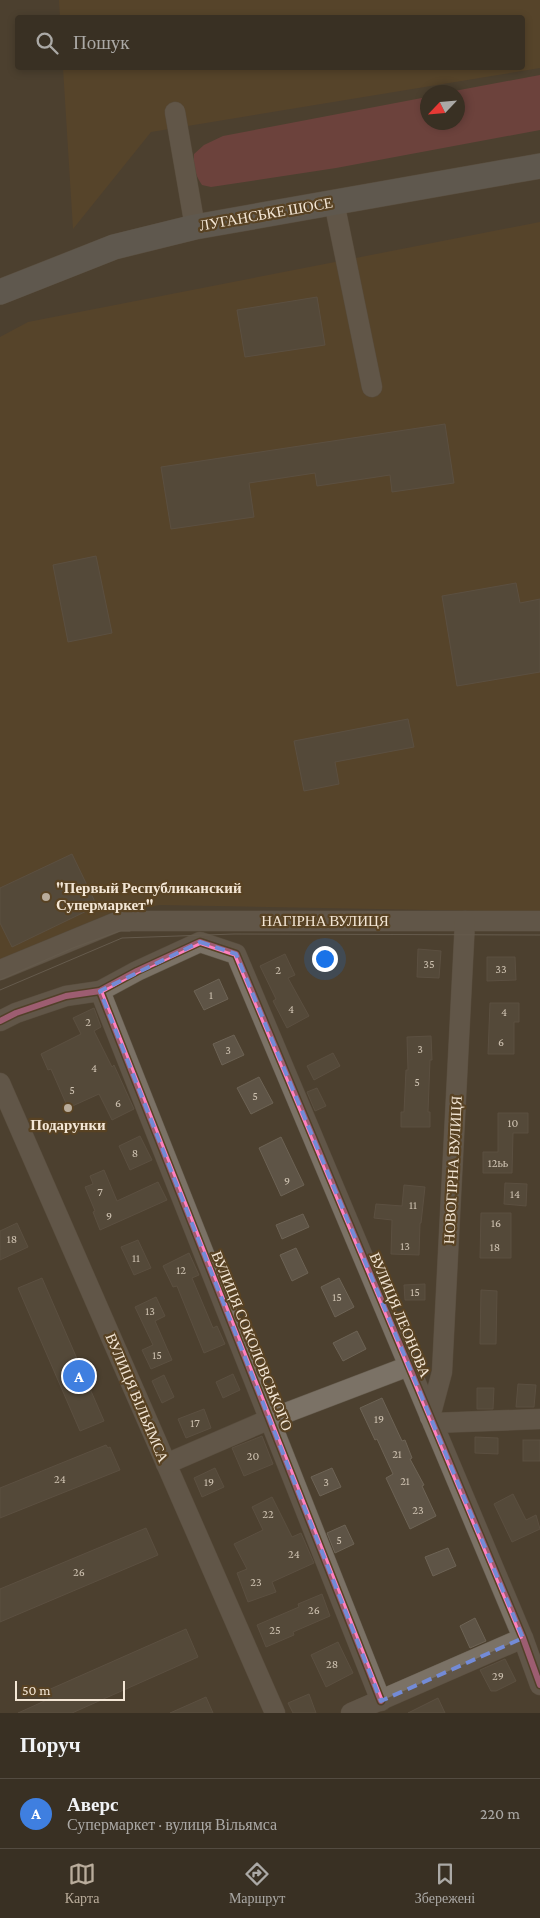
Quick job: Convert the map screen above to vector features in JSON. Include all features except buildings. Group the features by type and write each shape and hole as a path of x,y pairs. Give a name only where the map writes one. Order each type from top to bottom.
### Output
{"main road":[{"name":"ЛУГАНСЬКЕ ШОСЕ","path":"0,292 114,247 195,227 540,166"}],"street":[{"path":"175,112 195,227"},
{"path":"334,202 372,386"},
{"name":"НАГІРНА ВУЛИЦЯ","path":"0,970 119,920 540,921"},
{"name":"НОВОГІРНА ВУЛИЦЯ","path":"432,1420 442,1372 465,921"},
{"name":"ВУЛИЦЯ ЛЕОНОВА","path":"100,991 200,942 236,954 523,1638 540,1685"},
{"path":"0,1021 16,1013 66,996 100,991"},
{"name":"ВУЛИЦЯ СОКОЛОВСЬКОГО","path":"100,991 381,1701"},
{"name":"ВУЛИЦЯ ВІЛЬЯМСА","path":"0,1083 275,1713"},
{"path":"166,1464 270,1420 409,1366"},
{"path":"432,1420 540,1419"},
{"path":"351,1713 523,1638"}],"highlighted area":[{"path":"200,942 236,954 523,1638 381,1701 100,991"}],"shaded area":[{"path":"59,0 540,0 540,68 437,85 420,85 420,88 151,132 73,229 63,70 525,70 525,15 60,15"},
{"path":"540,75 540,130 336,168 211,187 202,185 195,171 194,154 204,145 223,136 420,98 420,130 465,130 465,89"},
{"path":"540,222 540,912 160,905 111,913 0,960 0,337 28,322"}],"tram line":[{"path":"0,980 73,948 120,931 130,931"},
{"path":"0,990 122,938 234,934 540,935"}],"cycle path":[{"path":"0,1021 16,1013 66,996 100,991 137,971 200,942 236,954 523,1638 540,1685"},
{"path":"100,991 381,1701"}],"place":[{"name":"\"Первый Республиканский Супермаркет\"","path":"46,897"},
{"name":"Подарунки","path":"68,1108"},
{"name":"Аверс","path":"79,1376"}]}
